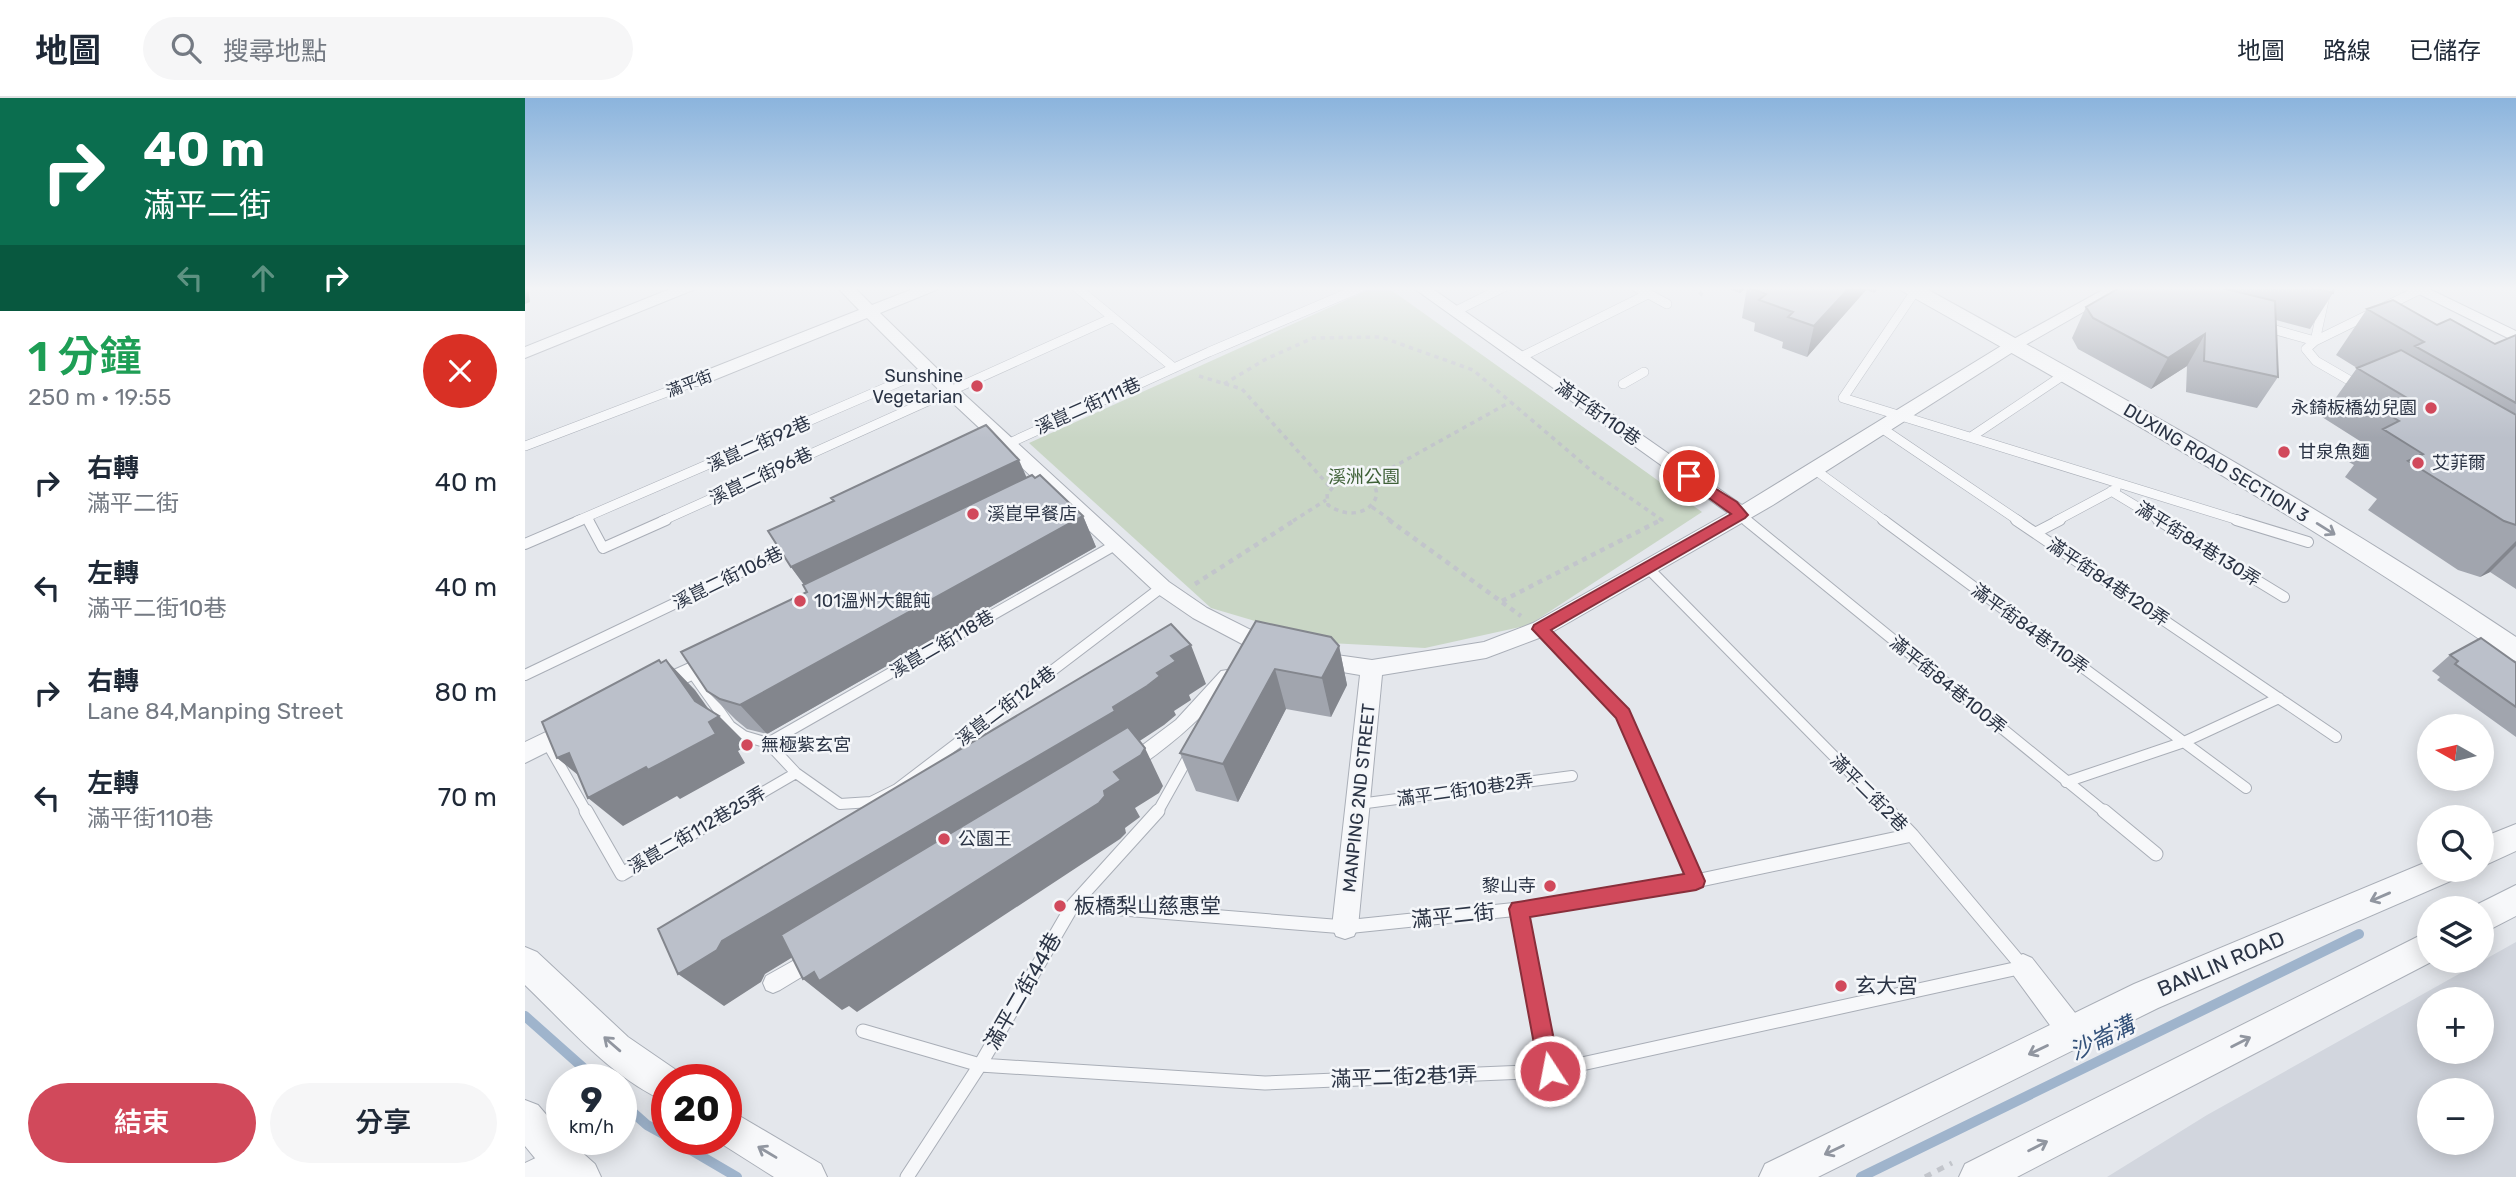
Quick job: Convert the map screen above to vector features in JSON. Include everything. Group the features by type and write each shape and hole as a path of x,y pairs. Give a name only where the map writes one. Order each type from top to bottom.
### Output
{"street":[{"path":"525,353 564,337"},
{"name":"滿平街","path":"693,382 802,337"},
{"path":"897,337 1001,447 1050,494 1115,545 1162,587 1200,613 1246,654 1277,653 1372,668 1486,650 1648,568 1740,515 2027,337"},
{"name":"滿平街110巷","path":"1491,337 1732,506 1740,515"},
{"name":"DUXING ROAD SECTION 3","path":"2017,337 2065,374 2177,437 2410,581 2516,651"},
{"name":"DUXING ROAD SECTION 3","path":"2018,337 2377,538 2516,631"},
{"path":"642,694 740,647"},
{"path":"1112,775 1147,753 1209,701 1246,654"},
{"name":"MANPING 2ND STREET","path":"1345,927 1372,668"},
{"path":"525,753 594,717"},
{"path":"2494,847 2516,837"},
{"name":"BANLIN ROAD","path":"1778,1177 2146,996 2417,881"},
{"path":"2494,912 2516,900"},
{"path":"773,983 832,947"},
{"path":"1977,1177 2417,952"},
{"path":"525,963 616,1049 651,1073"},
{"name":"滿平二街2巷","path":"2023,967 2073,1033"},
{"path":"525,1118 564,1172 529,1177"},
{"path":"742,1136 808,1177"}],"lane":[{"path":"949,390 1068,337"},
{"path":"1136,337 1174,368"},
{"name":"溪崑二街111巷","path":"1001,447 1243,337"},
{"path":"1519,358 1561,337"},
{"path":"1882,337 1843,398 2308,542"},
{"path":"2302,337 2315,341"},
{"path":"2322,337 2306,349 2316,361 2371,393"},
{"name":"溪崑二街92巷","path":"525,544 588,519 929,369"},
{"path":"1623,384 1644,372"},
{"path":"1971,437 2065,374"},
{"name":"滿平街","path":"525,446 693,382"},
{"name":"溪崑二街96巷","path":"588,519 603,548 949,390"},
{"name":"滿平街84巷120弄","path":"1880,428 2336,737"},
{"name":"滿平街84巷110弄","path":"1814,469 2246,788"},
{"name":"滿平街84巷130弄","path":"2035,533 2123,485"},
{"name":"滿平街84巷130弄","path":"2111,491 2284,597"},
{"name":"滿平街84巷100弄","path":"1740,515 2156,854"},
{"name":"溪崑二街106巷","path":"525,676 809,539"},
{"name":"溪崑二街118巷","path":"768,743 1115,545"},
{"name":"滿平二街2巷","path":"1648,568 1912,835 2023,967"},
{"name":"溪崑二街124巷","path":"796,773 840,804 871,802 897,789 1162,587"},
{"path":"1533,624 1623,714 1696,881"},
{"path":"1215,711 1246,654"},
{"path":"691,671 730,726 744,736 768,743 796,773"},
{"path":"2066,782 2184,741 2279,698"},
{"name":"溪崑二街112巷25弄","path":"546,741 622,874 796,773"},
{"name":"滿平二街44巷","path":"907,1177 981,1065 1073,905 1155,816 1195,746"},
{"name":"滿平二街10巷2弄","path":"1359,804 1572,776"},
{"name":"滿平二街","path":"1073,905 1345,927 1519,909 1696,881 1912,835"},
{"path":"1519,909 1550,1071"},
{"name":"滿平二街2巷1弄","path":"863,1031 981,1065 1265,1083 1550,1071 2023,967"}],"path":[{"path":"1224,384 1266,359 1313,338 1357,337"},
{"path":"1382,337 1473,370 1594,473 1662,520 1502,601"},
{"path":"1174,368 1242,389 1331,488"},
{"path":"1368,481 1510,402"},
{"path":"1193,586 1326,500 1331,488 1353,479 1368,481 1374,485 1378,496 1372,507 1348,514 1333,510 1326,500"},
{"path":"1372,507 1533,624"}],"shaded area":[{"path":"2516,942 2516,1177 2107,1177 2207,1115 2417,997 2417,1064 2494,1064 2494,987 2436,987 2461,973 2494,973 2494,954"}],"green space":[{"name":"溪洲公園","path":"1263,337 1457,337 1702,512 1529,625 1425,648 1329,643 1211,608 1029,443"}],"building":[{"path":"2129,337 2200,337 2168,358"},
{"path":"2205,337 2276,337 2278,377 2204,361"},
{"path":"2416,337 2483,337 2495,344 2516,337 2516,403 2415,346 2424,342"},
{"path":"2401,350 2516,415 2516,525 2504,521 2408,461 2423,454 2383,429 2399,421 2386,413 2412,401 2357,368"},
{"path":"986,425 1019,460 791,567 768,531 834,501 831,498"},
{"path":"1032,475 1035,478 1040,475 1083,516 740,705 720,699 707,691 681,652 807,592 803,585"},
{"path":"1256,621 1331,637 1339,646 1322,678 1275,669 1223,764 1180,753"},
{"path":"1171,624 1191,645 1171,656 1176,661 1157,673 1160,676 1147,686 1113,707 1115,711 722,941 717,950 678,974 658,929"},
{"path":"2481,638 2516,663 2516,707 2455,664 2458,661 2450,655"},
{"path":"659,660 661,663 666,660 695,701 719,716 709,722 716,734 588,798 569,753 557,758 542,722"},
{"path":"1128,727 1145,748 1141,755 1114,772 1121,780 1104,791 1105,796 1099,803 819,981 814,972 803,979 781,935"}],"waterway":[{"name":"沙崙溝","path":"1861,1177 2359,934"},
{"name":"沙崙溝","path":"525,1016 579,1064"},
{"name":"沙崙溝","path":"637,1116 651,1127"},
{"name":"沙崙溝","path":"699,1155 737,1177"}],"place":[{"name":"Sunshine Vegetarian","path":"977,386"},
{"name":"永錡板橋幼兒園","path":"2431,408"},
{"name":"甘泉魚麵","path":"2284,452"},
{"name":"艾菲爾","path":"2418,463"},
{"name":"溪崑早餐店","path":"973,514"},
{"name":"101溫州大餛飩","path":"800,601"},
{"name":"無極紫玄宮","path":"747,745"},
{"name":"公園王","path":"944,839"},
{"name":"黎山寺","path":"1550,886"},
{"name":"板橋梨山慈惠堂","path":"1060,906"},
{"name":"玄大宮","path":"1841,986"}],"route":[{"path":"1550,1071 1519,909 1696,881 1623,714 1540,629 1740,515 1732,506 1689,476"}]}
